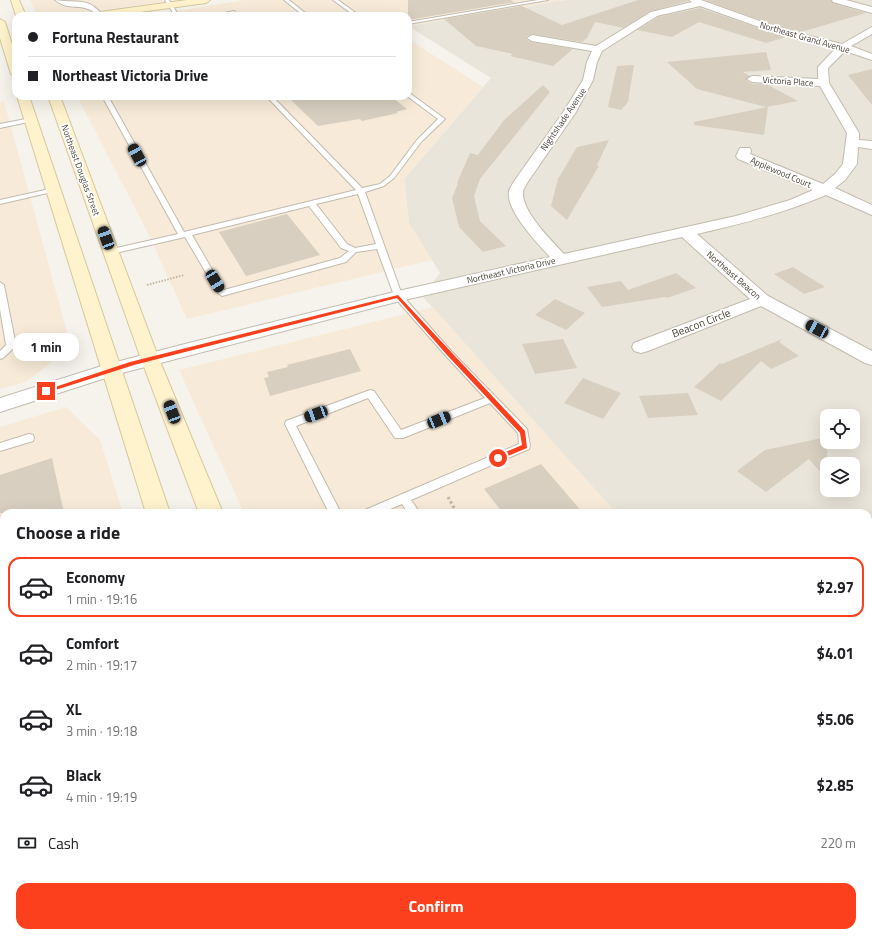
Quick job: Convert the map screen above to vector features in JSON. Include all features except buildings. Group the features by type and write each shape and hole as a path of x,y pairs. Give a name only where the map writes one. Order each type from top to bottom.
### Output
{"main road":[{"path":"15,0 20,12"},
{"path":"113,12 169,2 206,0"},
{"path":"2,28 12,61"},
{"path":"24,100 157,509"},
{"name":"Northeast Douglas Street","path":"55,100 150,358 209,509"}],"street":[{"path":"836,0 872,10"},
{"path":"532,38 598,49 654,14 697,2"},
{"name":"Northeast Grand Avenue","path":"697,2 782,32 844,47 872,57"},
{"path":"824,83 823,67 844,47 872,30"},
{"name":"Nightshade Avenue","path":"560,259 535,230 520,209 516,192 520,183 570,112 588,80 592,62 598,49"},
{"name":"Victoria Place","path":"752,79 824,83"},
{"name":"Northeast Victoria Drive","path":"0,405 150,358 398,296 685,232 764,213 795,203 824,190 840,177 850,164 853,133 824,83"},
{"path":"853,143 872,146"},
{"name":"Applewood Court","path":"745,151 743,156 824,190"},
{"path":"824,190 849,199 872,211"},
{"name":"Northeast Beacon","path":"685,232 762,300 872,359"},
{"name":"Beacon Circle","path":"641,347 762,300"}],"lane":[{"path":"58,0 62,3 82,0 98,0"},
{"path":"286,0 302,12"},
{"path":"335,0 352,12"},
{"path":"412,22 546,0"},
{"path":"90,1 96,6 96,12"},
{"path":"169,2 175,12"},
{"path":"111,252 361,191 382,184 392,177 419,141 442,119 412,97"},
{"path":"107,100 184,234 222,292 343,260 354,250"},
{"path":"273,100 361,191 398,296 491,399 523,432 525,446 378,509"},
{"path":"0,126 31,120"},
{"path":"0,202 54,190"},
{"path":"311,203 344,246 354,250 380,246"},
{"path":"0,356 11,346 4,332 1,290"},
{"path":"333,509 290,424 370,394 400,435 491,399"},
{"path":"0,447 28,438"},
{"path":"404,498 411,509"}],"path":[{"path":"147,285 184,275"}],"shaded area":[{"path":"30,0 177,0 84,12 36,12"},
{"path":"245,0 566,0 412,25 412,12 170,12"},
{"path":"566,0 872,0 872,509 612,509 422,296 440,273 409,223 404,179 491,78 412,29 412,25"},
{"path":"412,42 483,87 404,179 409,223 432,260 187,319 148,233 79,100 412,100"},
{"path":"4,101 71,347 26,382 0,389 0,102"},
{"path":"433,307 612,509 242,509 179,370"},
{"path":"66,407 100,440 122,509 0,509 0,427"}],"route":[{"path":"46,391 132,363 398,296 449,354 523,432 525,446 498,458"}]}
